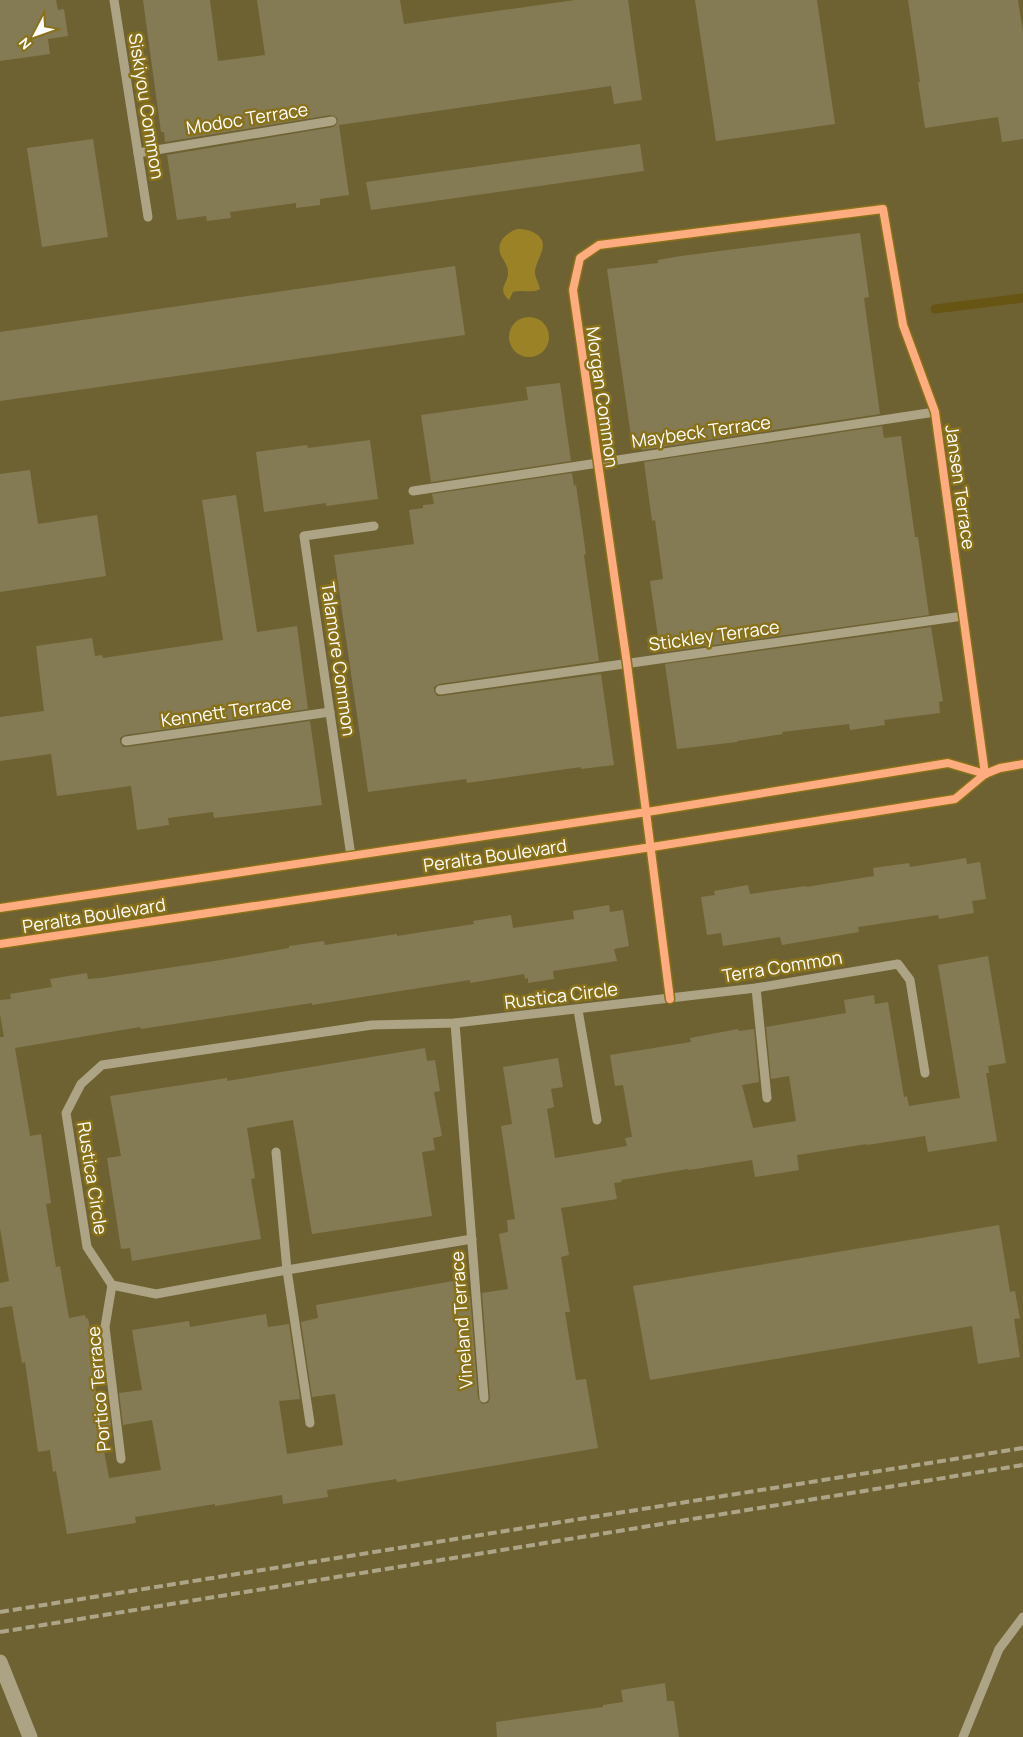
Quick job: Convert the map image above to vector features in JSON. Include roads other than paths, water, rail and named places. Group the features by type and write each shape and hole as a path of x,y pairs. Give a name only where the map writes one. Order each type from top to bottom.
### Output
{"main road":[{"path":"0,1662 30,1737"}],"street":[{"name":"Siskiyou Common","path":"114,0 148,217"},
{"name":"Modoc Terrace","path":"138,153 332,121"},
{"name":"Jansen Terrace","path":"883,209 903,325 935,412 985,774"},
{"name":"Morgan Common","path":"670,998 627,664 573,290 580,258 599,245 883,209"},
{"name":"Maybeck Terrace","path":"413,491 935,412"},
{"name":"Talamore Common","path":"351,856 304,536 374,526"},
{"name":"Stickley Terrace","path":"440,690 963,616"},
{"name":"Kennett Terrace","path":"126,741 330,712"},
{"name":"Peralta Boulevard","path":"1,907 647,812 948,763 985,774"},
{"name":"Peralta Boulevard","path":"0,944 652,847 955,798 985,774 1000,768 1023,764"},
{"name":"Terra Common","path":"670,998 756,988 898,964 910,980 925,1073"},
{"path":"756,988 767,1098"},
{"name":"Rustica Circle","path":"112,1286 87,1247 66,1113 81,1084 102,1066 372,1025 455,1023 670,998"},
{"path":"578,1010 597,1120"},
{"path":"112,1286 156,1294 472,1239 455,1023"},
{"path":"276,1152 287,1270 310,1423"},
{"name":"Vineland Terrace","path":"472,1239 484,1398"},
{"name":"Portico Terrace","path":"112,1286 105,1327 121,1459"},
{"path":"963,1737 999,1649 1023,1617"}],"waterway":[{"path":"935,309 1023,298"}],"railway":[{"path":"0,1612 1023,1448"},
{"path":"0,1632 1023,1465"}]}
